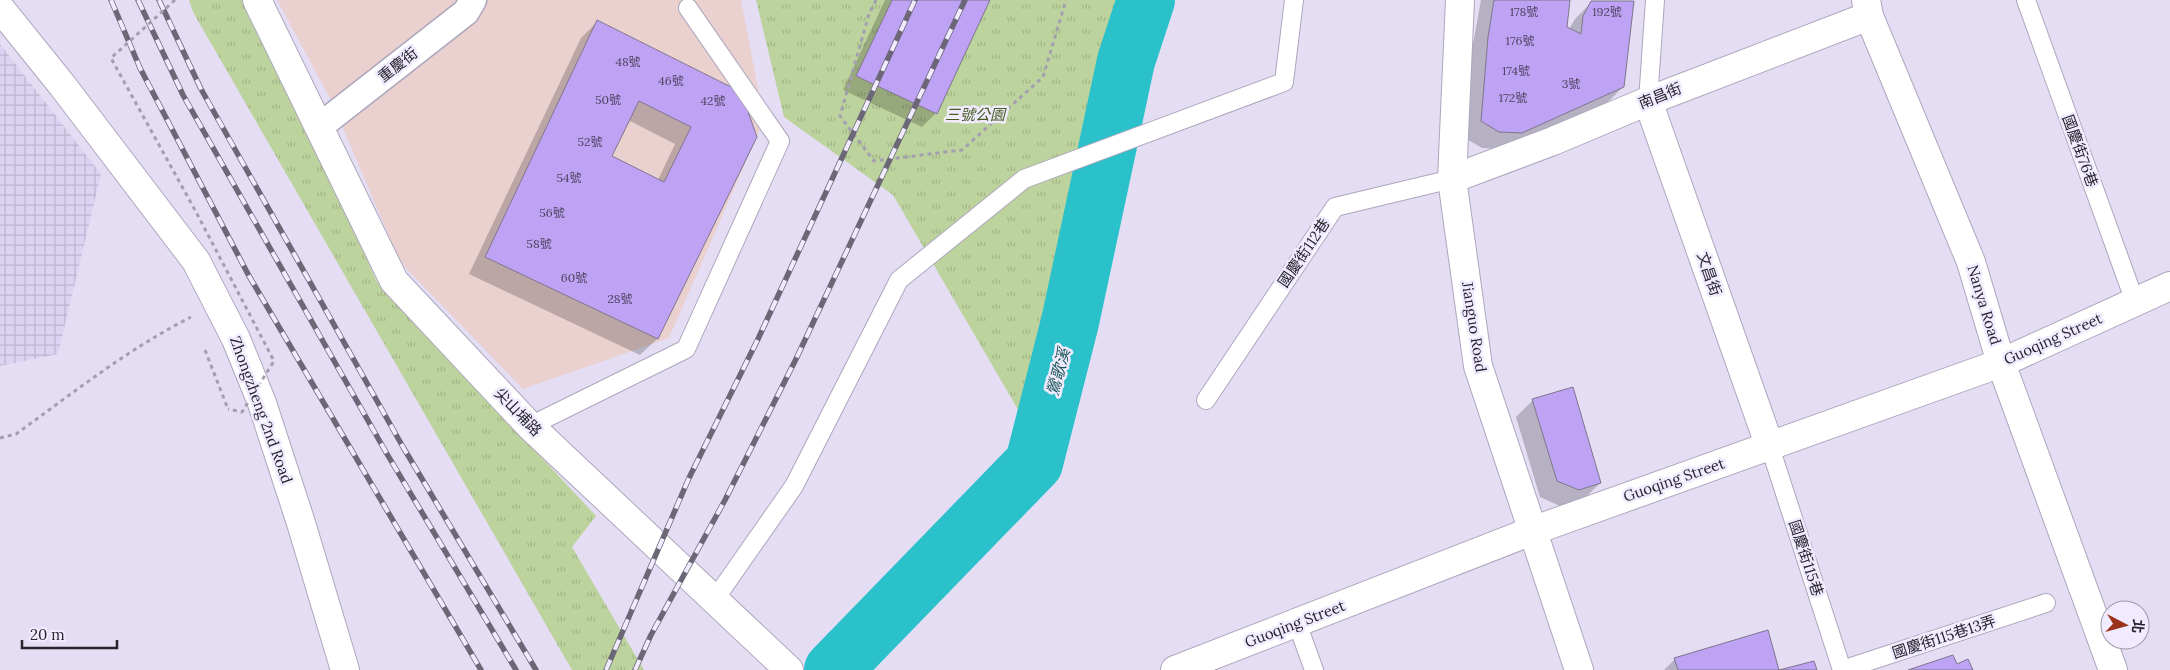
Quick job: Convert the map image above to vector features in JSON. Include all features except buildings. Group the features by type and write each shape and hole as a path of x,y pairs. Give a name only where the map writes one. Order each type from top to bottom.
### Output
{"street":[{"name":"尖山埔路","path":"257,0 394,281 530,426 781,662"},
{"name":"重慶街","path":"319,127 466,12 473,0"},
{"name":"Jianguo Road","path":"1460,0 1452,179 1478,366 1579,670"},
{"name":"Zhongzheng 2nd Road","path":"0,8 62,85 196,261 236,339 262,404 301,523 345,670"},
{"name":"南昌街","path":"1452,179 1553,141 1868,8"},
{"name":"Nanya Road","path":"1868,8 1971,262 2002,363 2113,670"},
{"name":"文昌街","path":"1648,101 1770,446"},
{"name":"Guoqing Street","path":"1175,670 1532,531 2002,363 2170,286"}],"lane":[{"path":"716,600 794,486 899,280 1024,179 1284,82 1294,0"},
{"path":"1648,101 1655,0"},
{"name":"國慶街76巷","path":"2026,0 2135,302"},
{"path":"530,426 686,349 780,140 688,8"},
{"name":"國慶街112巷","path":"1206,400 1335,207 1452,179"},
{"name":"國慶街115巷","path":"1770,446 1842,670"},
{"name":"國慶街115巷13弄","path":"1842,670 2046,603"},
{"path":"1297,623 1314,670"}],"path":[{"path":"175,0 111,58 195,210 274,361 242,412 228,409"},
{"path":"876,0 869,14 840,116 874,161 962,150 1043,77 1066,0"},
{"path":"0,438 16,434 101,372 166,330 192,316 195,325"},
{"path":"202,341 205,350"}],"shaded area":[{"path":"277,0 741,0 764,120 669,338 523,389 400,262 332,102"},
{"path":"0,44 101,174 58,354 0,366"}],"green space":[{"path":"189,0 246,0 330,175 376,280 596,516 572,547 644,670 572,670 193,12"},
{"name":"三號公園","path":"756,0 1130,0 1094,116 1027,425 893,195 784,117"}],"waterway":[{"name":"鶯歌溪","path":"833,670 1034,463 1070,322 1126,61 1146,0"}],"railway":[{"path":"111,0 140,68 249,276 481,670"},
{"path":"138,0 183,95 387,454 516,670"},
{"path":"159,0 201,89 403,447 536,670"},
{"path":"606,670 689,478 758,339 915,0"},
{"path":"635,670 651,635 725,500 796,359 965,0"}]}
